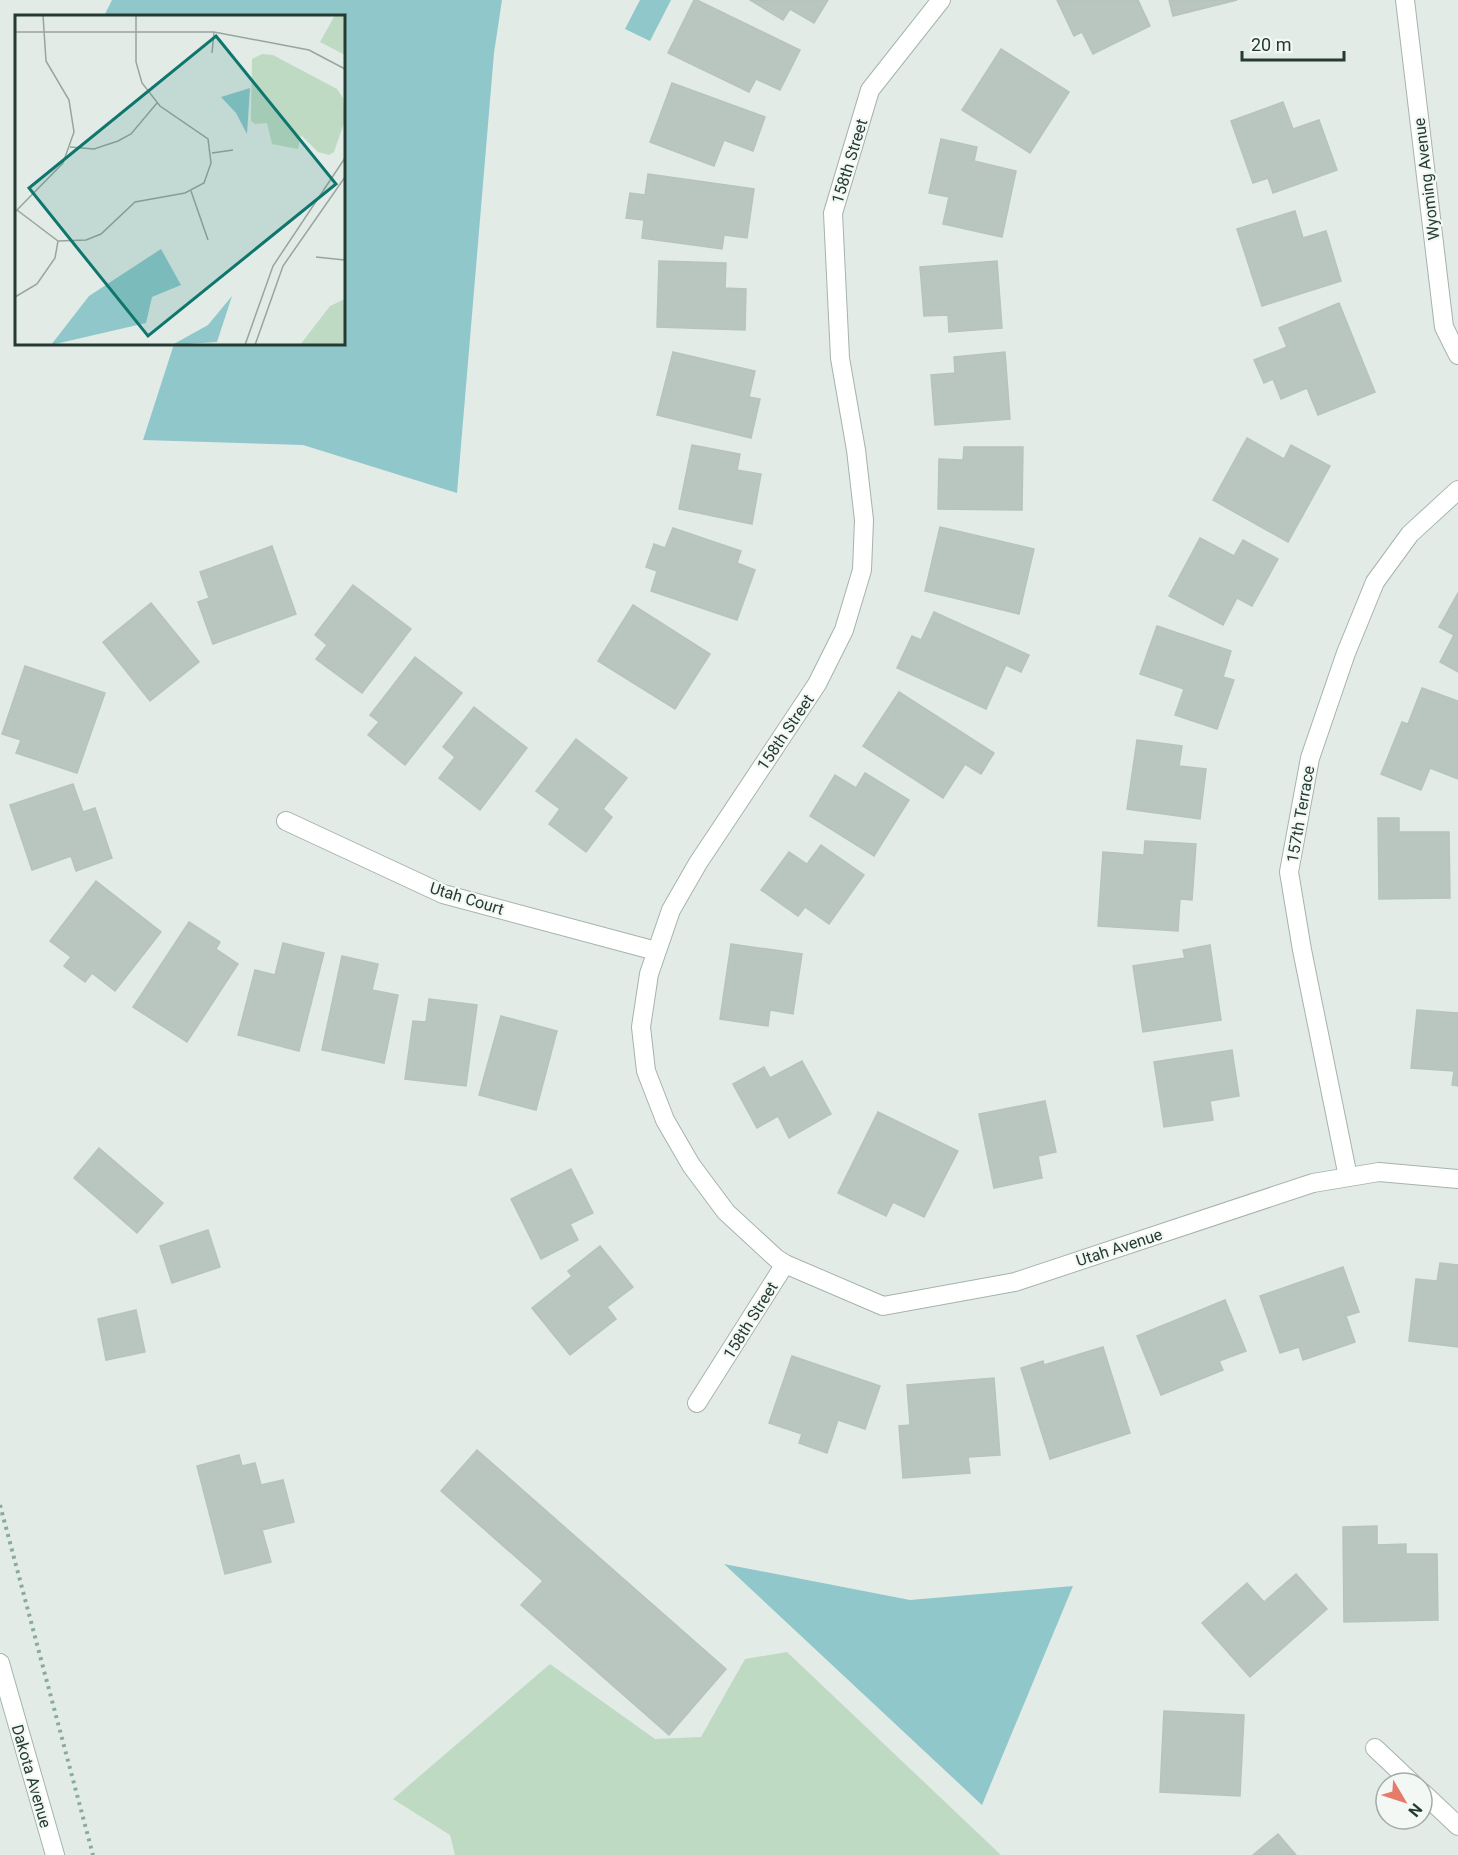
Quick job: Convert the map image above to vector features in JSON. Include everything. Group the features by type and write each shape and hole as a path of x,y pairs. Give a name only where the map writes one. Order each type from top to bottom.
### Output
{"street":[{"name":"158th Street","path":"697,1403 784,1264 726,1212 692,1165 665,1120 646,1071 641,1027 649,974 670,910 698,863 817,684 844,630 862,570 864,520 856,450 840,358 833,213 870,90 941,0"},
{"name":"Wyoming Avenue","path":"1405,0 1444,327 1458,355"},
{"name":"157th Terrace","path":"1348,1177 1302,950 1289,872 1310,758 1346,653 1375,582 1410,534 1458,490"},
{"name":"Utah Court","path":"286,821 443,894 656,951"},
{"name":"Utah Avenue","path":"784,1264 883,1306 1015,1282 1313,1183 1379,1172 1458,1179"},
{"name":"Dakota Avenue","path":"0,1663 55,1855"},
{"path":"1375,1748 1399,1771"},
{"path":"1434,1803 1458,1826"}],"path":[{"path":"0,1505 93,1855"}],"green space":[{"path":"787,1652 1001,1855 455,1855 450,1835 393,1799 550,1664 655,1739 701,1737 745,1659"}],"water":[{"path":"112,0 502,0 494,53 457,493 303,445 143,440 174,345 345,345 345,15 104,15"},
{"path":"640,0 671,0 650,41 625,29"},
{"path":"724,1564 910,1600 1073,1586 982,1805"}],"building":[{"path":"694,0 800,50 780,90 756,79 749,92 668,53"},
{"path":"750,0 828,0 814,23 790,9 783,20"},
{"path":"1057,0 1138,0 1150,26 1093,54 1082,32 1074,36"},
{"path":"1169,0 1237,0 1173,16"},
{"path":"1001,49 1069,92 1030,153 962,110"},
{"path":"672,83 765,117 753,151 724,140 714,166 650,142"},
{"path":"1283,102 1293,129 1319,120 1337,170 1273,193 1268,178 1253,183 1231,121"},
{"path":"941,139 977,147 974,161 1016,171 1002,237 943,224 949,197 929,193"},
{"path":"648,174 754,189 747,238 724,235 722,249 642,238 644,220 626,218 630,193 645,195"},
{"path":"1295,211 1303,238 1326,231 1341,281 1262,306 1237,229"},
{"path":"659,261 726,263 725,288 746,289 745,330 657,327"},
{"path":"997,261 1002,328 949,332 948,315 924,316 920,267"},
{"path":"1339,303 1375,392 1318,415 1307,388 1281,399 1273,379 1264,383 1254,360 1287,347 1279,328"},
{"path":"673,352 755,371 749,397 760,399 751,438 657,415"},
{"path":"1005,352 1010,419 935,425 931,375 955,373 954,357"},
{"path":"1247,438 1284,459 1291,445 1330,466 1288,542 1213,500"},
{"path":"692,445 740,454 737,470 761,474 752,524 679,509"},
{"path":"964,447 1023,447 1022,510 938,509 939,459 963,460"},
{"path":"940,527 1034,549 1019,614 925,591"},
{"path":"673,528 741,551 737,563 755,570 737,620 651,591 657,571 646,567 654,544 665,548"},
{"path":"1200,538 1234,556 1243,540 1278,559 1252,606 1237,598 1223,625 1169,596"},
{"path":"272,546 296,614 213,644 198,602 209,598 200,572"},
{"path":"353,585 411,629 362,693 316,659 327,645 315,635"},
{"path":"1458,593 1458,672 1440,662 1454,635 1439,627"},
{"path":"151,603 199,662 150,701 103,642"},
{"path":"633,605 710,654 675,709 598,661"},
{"path":"934,612 1029,655 1021,672 1006,665 986,709 897,668 912,636 921,640"},
{"path":"1157,626 1231,651 1223,677 1234,680 1217,729 1175,715 1184,689 1140,674"},
{"path":"415,657 462,693 405,765 368,735 379,722 370,715"},
{"path":"25,666 105,693 77,773 16,753 21,740 2,734"},
{"path":"1422,688 1458,701 1458,779 1430,768 1421,790 1381,774 1402,722 1408,724"},
{"path":"899,692 994,753 981,774 965,764 943,798 863,746"},
{"path":"474,707 527,748 480,810 439,778 455,757 443,747"},
{"path":"576,739 627,778 603,809 612,817 586,852 549,824 560,809 536,791"},
{"path":"1137,740 1182,746 1179,766 1206,769 1200,819 1127,809"},
{"path":"865,773 909,800 874,856 810,816 835,775 856,788"},
{"path":"73,784 83,812 95,808 112,858 76,871 71,856 32,870 10,805"},
{"path":"1378,818 1399,818 1399,832 1449,832 1450,898 1379,899"},
{"path":"1145,841 1196,844 1192,900 1180,899 1178,931 1098,926 1103,852 1144,855"},
{"path":"821,845 864,875 829,924 805,907 798,916 761,890 789,852 807,864"},
{"path":"96,881 161,932 115,991 92,973 85,982 64,966 71,957 50,941"},
{"path":"189,922 220,942 216,949 238,964 187,1042 133,1007"},
{"path":"283,943 324,953 299,1051 238,1035 255,970 275,975"},
{"path":"731,944 802,954 793,1014 770,1010 768,1026 720,1019"},
{"path":"1210,945 1221,1020 1143,1032 1133,966 1185,958 1183,950"},
{"path":"342,956 378,964 372,990 398,995 384,1063 322,1050"},
{"path":"429,999 477,1005 466,1086 405,1079 413,1021 426,1022"},
{"path":"1417,1010 1458,1013 1458,1086 1452,1085 1454,1071 1411,1068"},
{"path":"501,1016 557,1031 536,1110 479,1095"},
{"path":"1232,1050 1239,1096 1210,1101 1213,1120 1164,1127 1154,1062"},
{"path":"802,1061 831,1114 789,1138 778,1116 757,1128 733,1084 764,1067 770,1078"},
{"path":"1045,1101 1056,1152 1038,1156 1042,1178 994,1188 979,1114"},
{"path":"878,1112 958,1151 924,1217 893,1202 886,1216 838,1193"},
{"path":"99,1148 163,1203 137,1233 74,1178"},
{"path":"571,1169 593,1213 570,1224 578,1240 541,1259 511,1199"},
{"path":"208,1230 220,1267 172,1283 160,1246"},
{"path":"600,1246 633,1287 607,1307 616,1319 570,1355 532,1308 572,1276 568,1271"},
{"path":"1440,1263 1458,1265 1458,1347 1409,1341 1416,1279 1437,1281"},
{"path":"1343,1267 1359,1312 1346,1316 1355,1342 1303,1360 1299,1347 1280,1353 1260,1296"},
{"path":"1225,1300 1246,1351 1219,1361 1223,1370 1161,1395 1137,1336"},
{"path":"136,1310 145,1352 106,1360 98,1319"},
{"path":"1103,1347 1130,1433 1050,1459 1021,1368 1043,1361 1044,1365"},
{"path":"792,1356 880,1386 865,1429 838,1420 827,1453 799,1443 802,1434 769,1423"},
{"path":"994,1378 1000,1455 968,1457 970,1473 903,1478 899,1426 910,1425 907,1385"},
{"path":"477,1450 726,1669 669,1735 521,1605 543,1581 441,1491"},
{"path":"239,1455 242,1466 255,1463 261,1485 283,1480 294,1522 262,1530 271,1562 225,1574 197,1466"},
{"path":"1377,1526 1377,1545 1406,1544 1406,1554 1437,1554 1438,1620 1344,1622 1343,1527"},
{"path":"1296,1574 1327,1609 1250,1677 1202,1623 1247,1583 1264,1602"},
{"path":"1164,1711 1244,1715 1240,1796 1160,1792"},
{"path":"1278,1834 1296,1855 1253,1855"}]}
